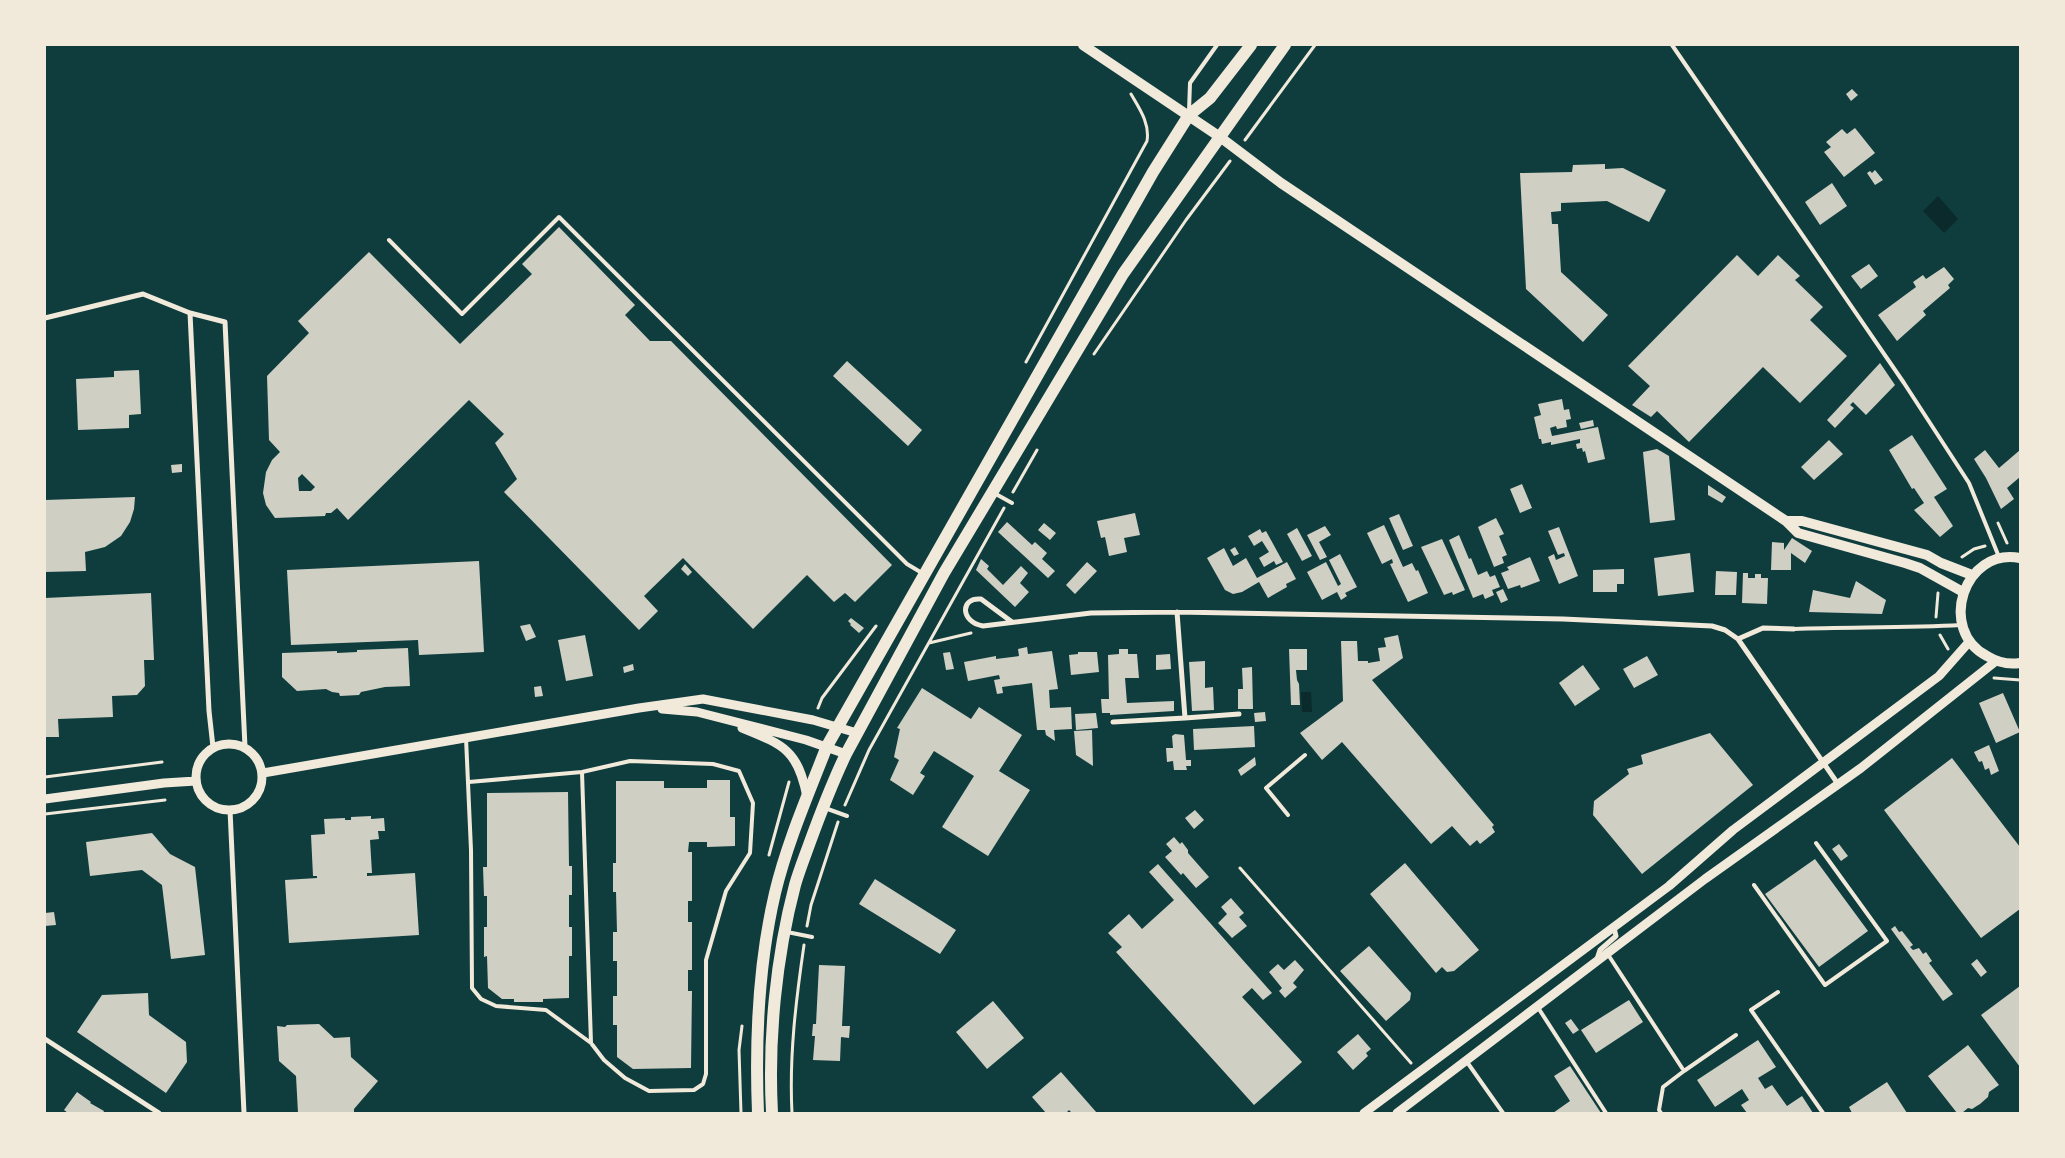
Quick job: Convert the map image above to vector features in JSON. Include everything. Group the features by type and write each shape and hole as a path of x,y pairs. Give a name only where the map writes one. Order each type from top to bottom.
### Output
{"main road":[{"path":"1083,45 1189,115 1281,183 1786,520 1798,533 1912,566 1963,592"},
{"path":"758,1113 756,1053 759,994 775,893 792,834 837,726 1153,172 1189,115 1210,98 1251,45"},
{"path":"772,1113 774,1023 785,931 796,883 823,807 856,733 944,573 1123,274 1285,45"},
{"path":"1786,520 1802,521 1927,555 1941,563 1972,575"},
{"path":"2019,665 1996,661 1981,654 1970,642 1961,625 1959,607 1963,592 1972,575 1985,565 2000,559 2020,558"}],"street":[{"path":"45,318 143,294 190,313 225,322 245,747"},
{"path":"190,313 209,711 213,747"},
{"path":"1012,622 987,602 975,599 969,602 965,609 970,621 982,626 1091,613 1177,612 1563,619 1712,626 1725,630 1738,639 1838,784"},
{"path":"1177,612 1185,718"},
{"path":"1738,639 1763,628 1794,629"},
{"path":"1364,1113 1669,886 1733,830 1939,676 1970,642"},
{"path":"1398,1113 1465,1060 1752,844 1838,784 1996,661"},
{"path":"263,774 644,707 703,700 837,726 856,733"},
{"path":"644,707 698,712 828,746 846,754"},
{"path":"698,712 774,741 787,751 796,760 803,778 807,797"},
{"path":"1113,722 1239,714"},
{"path":"234,743 245,747 254,754 260,763 263,774 262,784 254,799 241,808 230,810 212,805 204,799 196,781 196,771 199,762 205,753 213,747 234,743"},
{"path":"45,799 164,783 196,781"},
{"path":"230,810 244,1113"},
{"path":"1596,962 1600,950 1616,936 1614,928"},
{"path":"45,1039 159,1113"}],"lane":[{"path":"1189,115 1190,84 1217,45"},
{"path":"1672,45 1904,383 1969,483 2000,559"},
{"path":"389,240 462,314 559,216 907,564 924,574"},
{"path":"992,492 1012,502"},
{"path":"1794,629 1847,627 1924,628 1961,625"},
{"path":"466,738 469,782 472,988 481,999 496,1006 546,1010 591,1043 604,1060 625,1078 649,1091 694,1090 703,1084 706,1074 706,960 726,891 750,853 753,803 739,771 724,766 630,761 582,772 469,782"},
{"path":"1288,814 1266,788 1304,755"},
{"path":"582,772 591,1043"},
{"path":"823,807 847,816"},
{"path":"1754,885 1825,985 1887,941 1816,843"},
{"path":"785,931 812,937"},
{"path":"1607,954 1684,1071"},
{"path":"1778,992 1751,1010 1823,1113"},
{"path":"1537,1006 1606,1113"},
{"path":"1661,1113 1659,1110 1663,1087 1736,1035"},
{"path":"1465,1060 1503,1113"}],"path":[{"path":"1255,126 1315,45"},
{"path":"928,644 968,635 982,626"},
{"path":"45,777 162,762"},
{"path":"45,814 165,800"},
{"path":"1240,868 1419,1071"}],"water":[{"path":"1938,196 1958,219 1944,233 1923,211"},
{"path":"1301,692 1311,692 1312,712 1302,712"}],"building":[{"path":"1852,89 1858,95 1851,101 1846,94"},
{"path":"1855,128 1875,153 1844,177 1824,152 1831,147 1826,142 1842,129 1847,134"},
{"path":"1605,164 1605,169 1623,168 1666,190 1649,222 1607,201 1561,203 1561,211 1551,212 1552,224 1558,224 1561,272 1608,315 1583,342 1526,289 1520,173 1572,172 1573,165"},
{"path":"1875,170 1883,180 1875,185 1867,173 1870,171 1872,173"},
{"path":"1832,183 1847,206 1820,225 1805,202"},
{"path":"559,227 635,305 625,315 650,341 671,341 892,565 855,602 845,593 834,602 807,575 753,629 683,558 644,596 658,611 639,630 504,492 517,479 495,443 504,434 469,400 348,520 337,508 331,513 326,513 325,516 275,518 266,505 263,493 266,472 272,460 280,452 269,440 267,376 309,333 298,321 369,252 460,344 532,274 522,264","holes":["302,474 315,487 311,491 299,491 298,478"]},
{"path":"1737,255 1758,276 1778,255 1800,276 1795,280 1823,307 1810,320 1847,356 1800,403 1763,367 1689,442 1657,411 1651,417 1632,405 1650,386 1628,366"},
{"path":"1869,264 1878,276 1861,289 1851,276"},
{"path":"1944,267 1954,279 1948,285 1950,288 1923,311 1926,315 1897,341 1878,315 1916,287 1913,282 1923,275 1926,279"},
{"path":"847,361 922,430 908,446 833,376"},
{"path":"1880,363 1895,385 1866,415 1853,402 1850,405 1854,408 1835,428 1827,420"},
{"path":"139,370 141,414 129,415 129,428 78,430 76,379 114,377 114,371"},
{"path":"1562,399 1564,410 1569,409 1571,419 1566,420 1567,427 1557,429 1556,426 1550,428 1552,436 1598,427 1605,459 1588,463 1585,451 1583,452 1582,448 1577,449 1576,444 1580,443 1580,439 1551,445 1551,442 1542,444 1534,417 1541,415 1538,404"},
{"path":"1593,420 1594,426 1581,429 1579,423"},
{"path":"1912,435 1947,489 1934,497 1953,526 1940,537 1914,510 1924,503 1914,488 1912,489 1889,450"},
{"path":"1829,440 1843,454 1814,480 1801,467"},
{"path":"1657,449 1669,456 1675,520 1650,523 1643,452"},
{"path":"1985,450 1999,468 2020,450 2020,477 2007,488 2014,499 2001,509 1986,478 1974,459"},
{"path":"182,464 182,472 172,473 171,465"},
{"path":"1522,484 1532,508 1520,513 1510,489"},
{"path":"1708,485 1726,497 1722,503 1708,495"},
{"path":"135,497 130,522 121,536 105,547 85,552 86,571 45,572 45,500"},
{"path":"1135,513 1140,535 1124,538 1127,552 1109,556 1105,537 1101,538 1097,521"},
{"path":"1399,514 1413,546 1403,550 1389,518"},
{"path":"1496,518 1504,534 1499,536 1507,555 1502,557 1504,563 1494,567 1478,527"},
{"path":"1007,522 1032,545 1035,542 1047,553 1042,559 1055,571 1048,578 998,532"},
{"path":"1044,523 1056,533 1050,540 1038,530"},
{"path":"1384,525 1403,567 1412,563 1416,571 1418,570 1428,593 1408,602 1390,564 1393,563 1392,559 1382,564 1367,533"},
{"path":"1325,526 1331,535 1319,542 1327,557 1320,560 1307,535"},
{"path":"1559,527 1578,576 1559,584 1548,557 1554,554 1556,560 1565,556 1564,553 1558,555 1548,531"},
{"path":"1297,528 1312,556 1302,561 1287,534"},
{"path":"1260,529 1262,533 1266,531 1283,562 1276,565 1274,561 1264,567 1259,558 1269,552 1262,541 1254,546 1248,536"},
{"path":"1459,535 1478,575 1487,571 1490,577 1495,575 1500,587 1492,590 1494,595 1485,599 1483,594 1473,598 1449,540"},
{"path":"1792,538 1812,551 1805,563 1791,553 1791,570 1771,570 1772,542 1784,543 1784,550"},
{"path":"1442,539 1465,590 1453,595 1452,592 1444,595 1421,547"},
{"path":"1235,547 1239,554 1234,556 1230,550"},
{"path":"1224,548 1233,566 1246,558 1257,578 1287,562 1296,579 1286,584 1287,587 1268,598 1259,582 1242,592 1233,594 1225,590 1207,558"},
{"path":"1690,553 1694,592 1658,596 1654,558"},
{"path":"1340,554 1357,587 1345,593 1347,596 1341,600 1337,592 1322,600 1307,572 1326,562 1338,586 1341,584 1329,560"},
{"path":"1530,557 1540,581 1521,588 1520,585 1508,589 1501,573 1509,570 1507,567"},
{"path":"981,559 989,566 987,569 1003,585 1021,566 1028,573 1020,583 1029,592 1015,607 976,570"},
{"path":"479,561 484,652 419,655 418,640 291,645 287,570"},
{"path":"1087,562 1097,571 1075,594 1066,585"},
{"path":"685,564 692,572 688,576 681,569"},
{"path":"1624,569 1624,584 1617,584 1617,592 1593,592 1593,570"},
{"path":"1716,571 1737,572 1736,595 1715,595"},
{"path":"1743,573 1748,573 1748,578 1755,578 1755,574 1761,574 1761,578 1768,578 1767,604 1742,603"},
{"path":"1856,581 1886,600 1882,614 1809,612 1813,590 1850,598"},
{"path":"1503,589 1508,600 1501,603 1496,592"},
{"path":"151,593 154,660 144,660 145,686 137,695 112,696 113,717 58,719 59,737 45,737 45,598"},
{"path":"851,618 864,628 859,633 850,625 848,621"},
{"path":"530,624 536,637 526,641 520,626"},
{"path":"585,635 593,676 566,681 558,640"},
{"path":"1398,635 1403,658 1372,680 1494,825 1492,827 1495,832 1480,844 1477,840 1470,846 1452,826 1431,844 1342,742 1322,760 1300,733 1343,701 1341,641 1357,641 1358,661 1368,661 1368,663 1380,661 1378,648 1386,647 1384,638"},
{"path":"1027,647 1028,654 1052,651 1058,689 1049,690 1050,708 1071,707 1072,729 1054,730 1055,741 1046,735 1045,730 1037,730 1032,683 1002,687 1003,693 997,694 994,680 1000,679 999,675 968,681 964,662 996,656 996,659 1019,656 1018,649"},
{"path":"408,648 410,686 385,687 361,692 359,695 340,696 339,693 326,689 297,691 282,677 282,653 337,651 337,653 357,652 357,650"},
{"path":"1119,649 1128,649 1128,654 1137,654 1139,678 1125,678 1127,703 1174,701 1174,711 1110,715 1110,713 1102,713 1101,699 1109,699 1108,655 1119,654"},
{"path":"1289,649 1307,649 1307,670 1296,670 1300,705 1291,705"},
{"path":"950,652 954,669 946,670 943,653"},
{"path":"1078,652 1097,652 1099,672 1071,675 1069,655 1078,654"},
{"path":"1170,654 1171,669 1156,670 1156,655"},
{"path":"1647,656 1658,675 1634,688 1623,669"},
{"path":"1205,661 1205,688 1213,687 1214,710 1192,711 1189,662"},
{"path":"633,664 634,670 624,673 623,667"},
{"path":"1583,665 1600,689 1575,706 1559,683"},
{"path":"1252,667 1253,709 1238,709 1238,689 1243,689 1242,668"},
{"path":"541,686 543,696 535,697 534,687"},
{"path":"922,688 971,719 979,707 1022,735 999,771 1030,790 988,856 942,827 974,776 934,751 920,773 925,776 913,795 890,780 899,760 894,757 900,729 897,728"},
{"path":"2003,693 2020,732 1996,743 1979,703"},
{"path":"1265,712 1266,721 1255,722 1254,713"},
{"path":"1096,713 1098,728 1076,730 1075,714"},
{"path":"1254,726 1255,747 1194,750 1193,729"},
{"path":"1092,730 1093,766 1076,755 1074,731"},
{"path":"1710,733 1753,785 1642,874 1593,815 1594,801 1629,774 1627,769 1643,764 1641,755"},
{"path":"1175,734 1184,735 1186,760 1191,760 1191,766 1186,766 1187,770 1174,770 1173,761 1167,762 1166,748 1173,748 1172,736"},
{"path":"1989,745 1999,771 1991,775 1989,768 1985,770 1982,761 1979,762 1974,752"},
{"path":"1255,757 1256,765 1241,776 1238,770"},
{"path":"1952,758 2020,847 2020,909 1981,938 1884,810"},
{"path":"707,780 730,780 730,817 735,817 735,846 707,847 707,842 689,842 688,852 692,852 692,901 688,901 688,922 692,922 692,970 688,970 688,991 692,991 691,1068 633,1069 617,1057 617,1025 613,1025 613,996 617,996 617,961 613,961 613,932 617,932 616,892 613,892 613,863 616,863 616,781 664,781 664,788 707,788"},
{"path":"568,792 569,866 572,866 572,895 569,895 569,927 572,927 572,956 569,956 569,998 543,999 543,1002 514,1002 514,999 502,999 488,988 487,956 484,957 484,927 487,927 487,896 484,896 483,867 487,867 487,793"},
{"path":"1195,810 1204,820 1194,829 1185,818"},
{"path":"371,816 371,819 384,818 385,831 378,831 379,839 370,840 372,873 367,873 367,876 415,873 419,935 289,943 285,880 317,878 317,876 313,876 311,835 325,834 324,819 345,818 345,820 351,820 351,817"},
{"path":"152,833 170,854 195,867 205,955 171,959 162,885 142,870 90,876 86,842"},
{"path":"1174,837 1180,844 1182,842 1188,853 1209,877 1196,888 1165,857 1172,851 1166,844"},
{"path":"1839,844 1848,856 1841,861 1832,849"},
{"path":"1815,859 1868,931 1819,967 1765,894"},
{"path":"1405,863 1479,950 1454,971 1447,972 1442,967 1436,973 1370,894"},
{"path":"1158,864 1272,993 1263,1000 1252,988 1242,997 1302,1062 1254,1105 1116,952 1122,947 1108,933 1129,914 1142,929 1174,900 1149,872"},
{"path":"875,879 956,930 940,954 859,904"},
{"path":"1231,898 1244,913 1239,917 1247,926 1232,938 1218,923 1227,914 1221,907"},
{"path":"54,912 56,925 45,926 45,913"},
{"path":"1895,926 1899,932 1902,931 1913,945 1910,947 1913,950 1919,948 1923,954 1926,952 1932,961 1929,963 1953,994 1943,1001 1891,929"},
{"path":"1369,946 1411,993 1410,1000 1386,1021 1340,971"},
{"path":"1977,959 1987,972 1981,977 1971,964"},
{"path":"1295,960 1304,970 1293,983 1297,987 1285,998 1279,991 1282,988 1269,972 1278,964 1284,970"},
{"path":"819,965 845,966 842,1026 850,1026 849,1038 841,1037 840,1061 813,1060 815,1036 812,1036 813,1024 816,1024"},
{"path":"2020,986 2020,1067 1981,1015"},
{"path":"148,993 149,1015 186,1042 187,1062 166,1093 77,1032 102,995"},
{"path":"1629,1000 1643,1022 1596,1053 1581,1030"},
{"path":"993,1001 1024,1038 987,1069 956,1032"},
{"path":"1571,1019 1579,1030 1573,1034 1565,1023"},
{"path":"319,1024 334,1038 350,1037 351,1057 378,1081 354,1109 354,1113 298,1113 296,1076 279,1061 277,1026"},
{"path":"1358,1034 1371,1049 1366,1053 1368,1056 1353,1070 1337,1052"},
{"path":"1758,1040 1776,1067 1758,1078 1765,1089 1772,1085 1787,1106 1802,1096 1813,1113 1747,1113 1741,1105 1749,1100 1742,1089 1715,1107 1697,1080"},
{"path":"1968,1045 1999,1085 1989,1092 1988,1097 1980,1104 1972,1109 1968,1108 1962,1113 1957,1113 1928,1076"},
{"path":"1570,1066 1601,1113 1553,1113 1570,1101 1554,1076"},
{"path":"1061,1072 1097,1113 1072,1113 1069,1110 1066,1113 1046,1113 1032,1097"},
{"path":"1887,1082 1907,1113 1852,1113 1849,1107"},
{"path":"77,1092 90,1103 104,1111 103,1113 68,1113 64,1110"}]}
